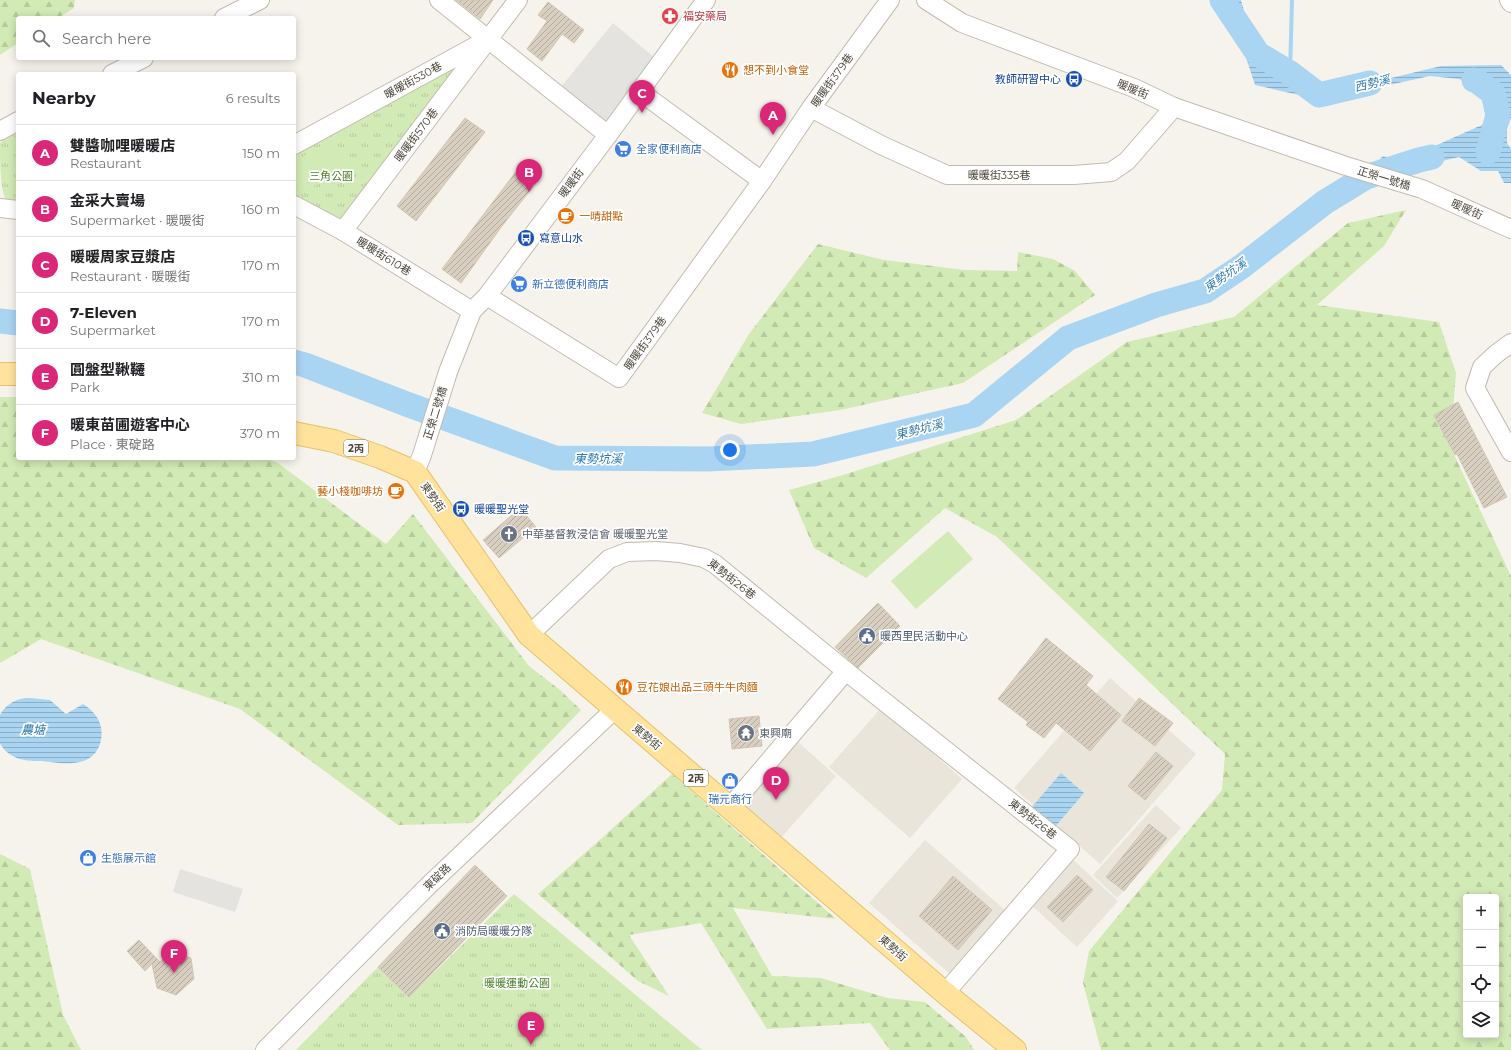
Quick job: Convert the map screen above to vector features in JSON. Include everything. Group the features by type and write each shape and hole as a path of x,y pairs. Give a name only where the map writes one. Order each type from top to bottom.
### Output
{"main road":[{"path":"0,374 16,374"},
{"name":"東勢街","path":"296,433 334,441 380,457 418,463 529,635 730,806 945,993 1015,1050"}],"street":[{"path":"228,16 260,0"},
{"path":"439,0 608,134"},
{"name":"暖暖街530巷","path":"296,144 489,39 518,0"},
{"name":"暖暖街","path":"448,372 472,311 487,296 706,0"},
{"name":"暖暖街379巷","path":"487,296 619,378 762,181 811,108 890,0"},
{"name":"暖暖街","path":"926,0 962,23 1134,88 1174,107 1346,166"},
{"name":"暖暖街570巷","path":"343,231 489,39"},
{"path":"116,72 140,60"},
{"path":"639,91 762,181"},
{"name":"暖暖街335巷","path":"811,108 881,145 947,175 1074,174 1111,172 1127,161 1174,107"},
{"path":"0,131 16,122"},
{"name":"正榮一號橋","path":"1346,166 1422,189"},
{"name":"暖暖街","path":"1422,189 1511,229"},
{"name":"暖暖街610巷","path":"296,206 343,231 472,311"},
{"path":"0,208 16,210"},
{"path":"1511,343 1482,367 1475,388 1511,452"},
{"name":"正榮二號橋","path":"418,463 448,372"},
{"name":"東勢街26巷","path":"529,635 609,559 627,552 656,551 680,553 704,558 715,564 846,671 1070,848 945,993"},
{"path":"730,806 846,671"},
{"name":"東碇路","path":"265,1050 428,886 615,709"}],"shaded area":[{"path":"613,23 655,58 606,123 561,87"},
{"path":"1110,678 1196,754 1100,864 1014,788"},
{"path":"881,708 962,779 910,838 829,767"},
{"path":"796,740 836,776 779,840 738,804"},
{"path":"1156,805 1181,828 1117,898 1093,875"},
{"path":"925,840 1006,911 950,974 869,903"},
{"path":"1070,857 1118,901 1077,947 1029,903"},
{"path":"180,869 243,889 235,912 173,892"}],"green space":[{"path":"0,0 75,0 74,8 61,16 16,16 16,44 0,55"},
{"name":"三角公園","path":"466,59 340,222 296,197 296,155"},
{"path":"16,134 16,203 7,201 4,196 1,173 0,143"},
{"path":"335,140 349,168 306,190 296,170 296,160"},
{"path":"1406,210 1384,246 1317,305 1439,322 1456,373 1450,446 1511,576 1511,1050 1101,1050 1083,983 1089,951 1222,790 1225,754 997,537 945,508 866,578 814,548 789,490 843,475 1016,420 1127,342 1234,317 1348,223"},
{"path":"818,244 884,260 965,270 1017,271 1018,252 1053,259 1075,271 1095,295 963,383 840,410 741,424 702,413 749,334"},
{"path":"0,397 16,397 16,460 271,460 278,463 386,544 413,514 529,666 560,690 581,710 472,823 398,825 240,709 41,639 0,663"},
{"path":"948,531 973,559 916,609 891,581"},
{"path":"672,774 836,919 733,908 772,976 821,978 887,998 925,1002 966,1037 974,1050 890,1050 870,1023 767,1029 701,923 629,935 669,996 638,981 538,894"},
{"path":"0,854 30,869 63,1015 81,1050 0,1050"},
{"name":"暖暖運動公園","path":"514,894 702,1050 296,1050 378,967 409,997"}],"water":[{"path":"1227,0 1241,0 1249,30 1316,96 1441,66 1501,65 1511,75 1511,118 1507,128 1507,143 1511,149 1511,183 1504,183 1498,171 1481,171 1459,157 1408,169 1379,160 1383,156 1401,161 1502,116 1503,111 1485,90 1459,79 1430,76 1321,100 1255,85"},
{"name":"農塘","path":"30,698 50,700 66,714 83,704 88,707 98,719 100,724 102,734 98,749 92,756 85,760 69,763 23,760 16,758 5,751 0,743 0,715 6,707 15,701"},
{"path":"1061,773 1084,793 1054,828 1031,808"}],"building":[{"path":"456,0 493,0 480,19"},
{"path":"548,2 584,30 574,43 562,34 542,61 527,49 547,21 538,15"},
{"path":"465,118 485,132 416,221 397,206"},
{"path":"518,169 536,183 502,226 461,283 442,269"},
{"path":"1458,402 1507,497 1484,508 1457,454 1455,455 1434,415"},
{"name":"中華基督教浸信會 暖暖聖光堂","path":"520,508 536,527 499,558 483,540"},
{"name":"暖西里民活動中心","path":"878,603 900,626 858,668 835,647"},
{"path":"1046,638 1093,676 1086,685 1121,715 1090,751 1056,723 1044,738 1026,725 1028,722 998,699"},
{"path":"1139,698 1173,723 1155,746 1122,721"},
{"name":"東興廟","path":"759,716 762,746 732,749 729,719"},
{"path":"1156,752 1173,766 1145,800 1128,786"},
{"path":"1149,824 1167,838 1124,891 1106,877"},
{"name":"消防局暖暖分隊","path":"475,865 507,896 409,997 378,967"},
{"path":"1077,875 1093,890 1063,922 1047,907"},
{"path":"953,876 992,910 958,950 919,916"},
{"path":"139,940 160,962 171,952 191,958 194,979 176,995 157,988 152,964 145,971 127,951"}],"waterway":[{"name":"西勢溪","path":"1222,0 1258,54 1290,73 1319,95 1370,83"},
{"path":"1290,73 1292,0"},
{"name":"西勢溪","path":"1474,80 1493,93 1498,115 1488,152"},
{"name":"東勢坑溪","path":"296,363 555,458 708,459 813,454 974,415 1068,338 1156,305 1205,291 1241,267 1325,202 1366,177 1432,157"},
{"name":"東勢坑溪","path":"0,321 16,323"}],"place":[{"name":"福安藥局","path":"670,16"},
{"name":"想不到小食堂","path":"730,70"},
{"name":"教師研習中心","path":"1074,79"},
{"name":"暖暖周家豆漿店","path":"642,113"},
{"name":"雙醬咖哩暖暖店","path":"773,135"},
{"name":"全家便利商店","path":"623,149"},
{"name":"金采大賣場","path":"529,192"},
{"name":"一晴甜點","path":"566,216"},
{"name":"寫意山水","path":"526,238"},
{"name":"新立德便利商店","path":"519,284"},
{"name":"藝小棧咖啡坊","path":"396,491"},
{"name":"暖暖聖光堂","path":"461,509"},
{"name":"中華基督教浸信會 暖暖聖光堂","path":"509,534"},
{"name":"暖西里民活動中心","path":"867,636"},
{"name":"豆花娘出品三頭牛牛肉麵","path":"624,687"},
{"name":"東興廟","path":"746,733"},
{"name":"瑞元商行","path":"730,781"},
{"name":"7-Eleven","path":"776,800"},
{"name":"生態展示館","path":"88,858"},
{"name":"消防局暖暖分隊","path":"442,931"},
{"name":"暖東苗圃遊客中心","path":"174,973"},
{"name":"圓盤型鞦韆","path":"531,1045"}]}
